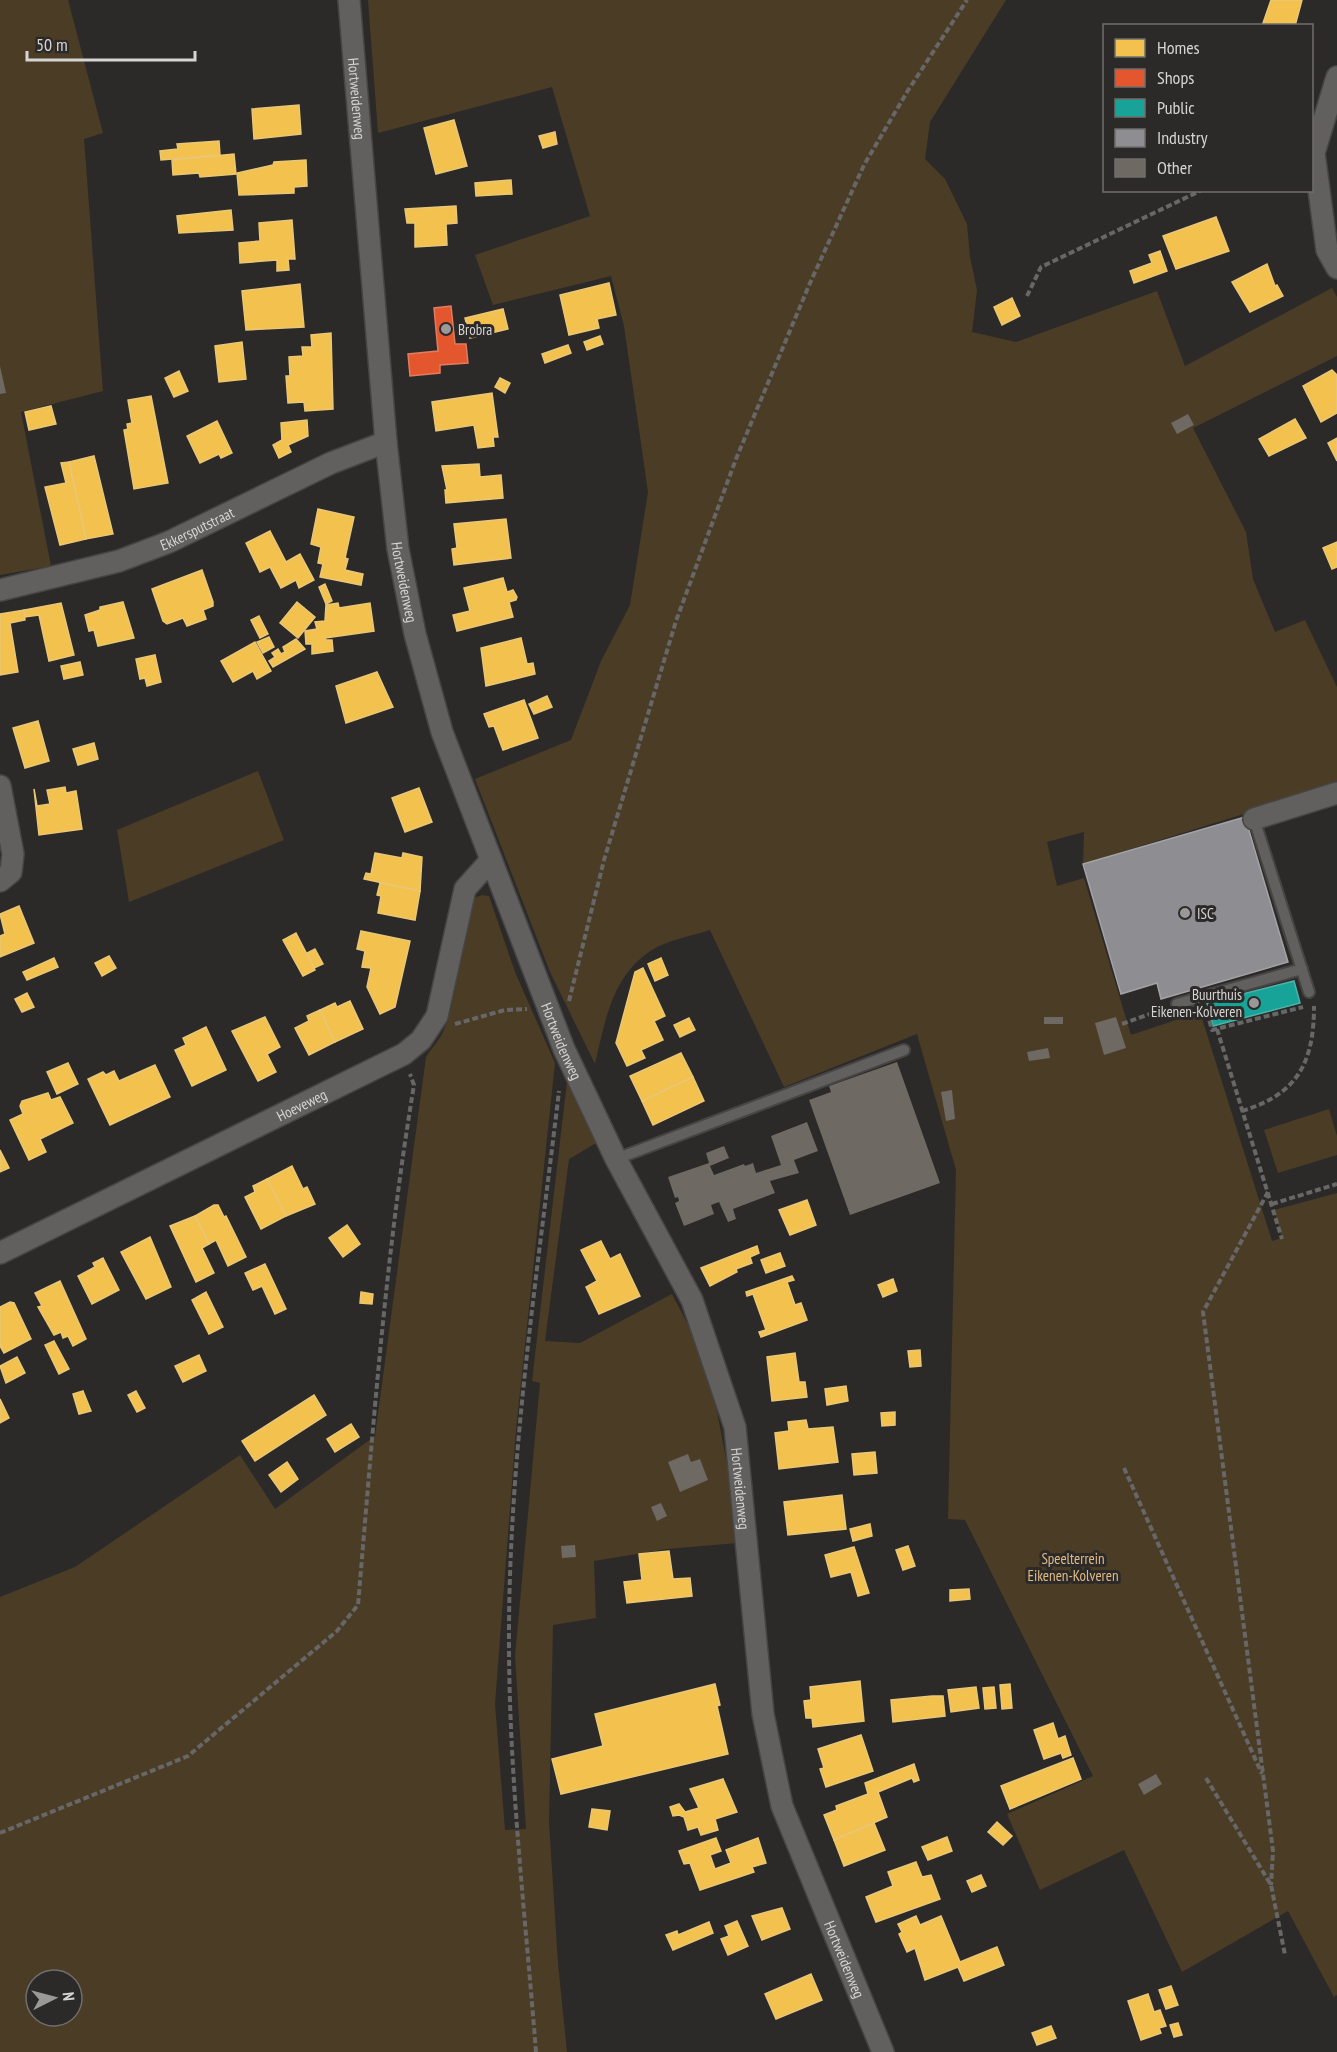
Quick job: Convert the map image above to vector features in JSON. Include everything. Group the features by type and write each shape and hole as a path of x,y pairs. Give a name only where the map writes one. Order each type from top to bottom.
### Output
{"street":[{"name":"Hortweidenweg","path":"349,0 386,442 398,549 415,634 442,732 564,1049 616,1159 692,1300 735,1426 763,1714 782,1806 883,2052"},
{"path":"1337,77 1314,153 1327,250 1337,268"},
{"name":"Ekkersputstraat","path":"0,590 119,561 169,542 331,463 386,442"},
{"path":"0,786 13,854 11,872 0,881"},
{"path":"1254,819 1337,793"},
{"name":"Hoeveweg","path":"0,1253 404,1054 429,1031 437,1016 465,889 491,860"}],"lane":[{"path":"1254,819 1309,992"},
{"path":"1177,1004 1302,969"},
{"path":"616,1159 904,1050"}],"path":[{"path":"569,1003 604,861 676,621 736,459 810,283 864,165 907,92 967,0"},
{"path":"1028,296 1041,267 1198,192"},
{"path":"1242,1111 1261,1105 1281,1094 1301,1072 1309,1053 1314,1031 1314,1004 1309,992"},
{"path":"1203,997 1212,1030 1314,1004"},
{"path":"1122,1024 1177,1004"},
{"path":"429,1031 505,1010 548,1007"},
{"path":"1217,1029 1282,1239"},
{"path":"0,1833 188,1756 337,1631 358,1605 386,1282 398,1181 414,1085 404,1054"},
{"path":"536,2052 509,1716 509,1623 521,1420 560,1083"},
{"path":"1272,1204 1337,1184"},
{"path":"1268,1192 1203,1312 1274,1851 1271,1885 1286,1955"},
{"path":"1124,1468 1264,1777"},
{"path":"1206,1778 1271,1885"}],"green space":[{"path":"0,0 68,0 103,133 84,139 103,391 21,412 51,566 0,575"},
{"name":"Speelterrein Eikenen-Kolveren","path":"368,0 1006,0 930,122 925,159 945,179 967,224 970,257 977,290 972,332 1016,342 1157,291 1185,366 1332,288 1337,297 1337,356 1193,428 1246,532 1253,579 1275,632 1305,620 1337,687 1337,785 1083,864 1084,832 1047,842 1057,886 1084,878 1131,1035 1200,1012 1272,1241 1282,1238 1274,1210 1337,1193 1337,1995 1334,1997 1288,1911 1182,1972 1124,1850 1040,1890 1007,1814 1093,1776 965,1520 948,1519 956,1170 917,1034 784,1087 710,930 658,947 638,960 619,986 612,1001 595,1064 550,972 475,779 571,740 601,661 630,605 648,492 624,326 611,276 493,305 475,255 590,216 552,87 378,133"},
{"path":"258,771 284,840 129,902 117,830"},
{"path":"482,895 489,896 515,972 555,1063 516,1430 495,1704 505,1830 526,1829 515,1656 540,1383 532,1381 567,1082 598,1142 569,1159 545,1341 580,1343 672,1294 695,1338 711,1380 734,1501 737,1543 667,1549 594,1561 596,1618 553,1625 549,1823 558,1963 567,2052 0,2052 0,1597 75,1567 240,1455 275,1509 375,1436 426,1057 440,1037 453,1001 468,914 474,898"},
{"path":"1329,1109 1337,1136 1337,1155 1278,1173 1264,1130"}],"building: Homes":[{"path":"1271,0 1302,0 1296,24 1263,24"},
{"path":"299,105 301,134 254,139 252,109"},
{"path":"454,120 467,166 436,174 424,128"},
{"path":"555,132 557,144 543,148 539,136"},
{"path":"219,141 220,155 161,160 160,151 178,149 177,144"},
{"path":"234,154 236,174 200,177 199,173 173,175 172,160"},
{"path":"306,160 307,186 294,187 294,193 239,195 237,173 273,165 274,162"},
{"path":"511,180 512,194 476,196 475,183"},
{"path":"456,206 457,223 446,224 447,245 415,247 415,223 407,223 405,209"},
{"path":"231,210 233,230 179,233 177,216"},
{"path":"1216,217 1229,251 1176,269 1163,236"},
{"path":"292,220 295,259 288,259 289,270 277,271 277,260 240,263 239,243 260,241 259,223"},
{"path":"1160,251 1167,271 1134,283 1130,271 1152,263 1149,255"},
{"path":"1267,264 1275,286 1277,285 1283,296 1250,312 1232,282"},
{"path":"609,283 616,315 597,319 599,328 569,335 560,295"},
{"path":"300,284 304,327 246,330 242,291"},
{"path":"1012,298 1020,316 1002,325 994,307"},
{"path":"503,309 508,329 470,338 465,318"},
{"path":"331,333 333,409 305,411 304,402 288,403 286,376 290,376 289,357 303,356 302,347 312,347 311,335"},
{"path":"600,336 603,344 587,350 584,342"},
{"path":"242,342 246,379 219,382 215,346"},
{"path":"568,345 571,353 545,363 542,354"},
{"path":"1332,370 1337,375 1337,413 1321,422 1303,386"},
{"path":"179,371 188,391 174,397 165,378"},
{"path":"500,378 510,383 505,393 495,387"},
{"path":"492,393 498,437 493,437 494,446 478,448 474,425 436,431 432,402"},
{"path":"151,396 168,483 134,489 124,430 128,429 127,424 132,423 128,400"},
{"path":"51,406 56,424 29,430 25,412"},
{"path":"1295,419 1306,438 1269,456 1259,439"},
{"path":"307,420 308,436 288,445 291,452 279,458 273,445 282,440 281,423"},
{"path":"217,421 232,453 221,458 219,454 200,463 187,436"},
{"path":"1337,438 1337,461 1328,443"},
{"path":"94,456 113,534 86,539 69,462"},
{"path":"69,462 86,539 60,545 45,487 66,483 61,463"},
{"path":"479,464 480,477 501,475 503,498 446,503 445,490 447,490 442,466"},
{"path":"318,509 354,517 345,558 348,559 345,570 363,574 361,585 320,577 323,564 318,563 321,547 311,544"},
{"path":"506,519 511,558 454,565 452,549 457,548 454,524"},
{"path":"270,531 286,562 300,554 314,580 299,588 296,580 281,588 270,567 260,572 246,543"},
{"path":"1337,542 1337,567 1332,569 1323,548"},
{"path":"202,570 213,602 213,606 203,610 206,619 187,626 183,618 167,624 163,621 152,589"},
{"path":"503,578 507,592 513,590 517,597 516,600 509,602 513,617 457,631 453,615 470,611 464,588"},
{"path":"325,584 332,601 326,604 319,587"},
{"path":"123,602 134,638 98,646 94,630 89,631 85,615 100,610 100,607"},
{"path":"297,602 315,617 298,638 280,623"},
{"path":"61,603 74,655 49,661 39,615 25,617 24,610"},
{"path":"338,603 339,608 370,603 374,631 325,638 332,640 333,651 312,654 312,644 306,644 305,631 317,629 315,622 325,621 326,605"},
{"path":"24,610 25,620 10,623 18,672 0,675 0,614"},
{"path":"259,616 268,634 260,638 251,620"},
{"path":"269,637 274,647 263,653 257,642"},
{"path":"521,638 527,664 533,663 535,674 486,686 481,648"},
{"path":"296,639 305,649 273,667 269,661 275,657 272,653 278,649 281,654 285,652 283,647"},
{"path":"255,642 271,671 257,679 253,671 233,682 221,661"},
{"path":"155,655 161,682 147,686 145,678 140,679 136,659"},
{"path":"80,662 83,675 64,679 61,666"},
{"path":"377,672 393,707 346,723 336,686"},
{"path":"547,696 552,707 534,714 529,704"},
{"path":"524,700 538,738 503,750 494,726 489,727 484,714"},
{"path":"38,721 49,761 25,768 13,728"},
{"path":"94,743 98,759 78,765 73,749"},
{"path":"65,787 66,793 76,791 82,829 39,835 34,789 37,806 50,804 47,790"},
{"path":"419,788 432,822 405,832 392,798"},
{"path":"375,853 402,858 403,853 422,857 420,891 364,879 366,873 371,874"},
{"path":"380,883 420,891 415,920 378,913 381,896 377,895"},
{"path":"19,906 34,943 0,957 0,936 5,934 0,914"},
{"path":"361,931 410,941 395,1007 380,1014 367,987 371,968 362,967 365,951 357,949"},
{"path":"296,933 315,970 303,976 283,940"},
{"path":"315,949 323,964 314,968 307,953"},
{"path":"109,956 116,968 102,976 95,963"},
{"path":"54,958 58,967 27,980 23,972"},
{"path":"661,958 668,975 655,981 648,964"},
{"path":"643,968 665,1016 654,1021 663,1040 641,1050 645,1058 627,1066 616,1043 635,972"},
{"path":"27,993 34,1007 22,1012 15,999"},
{"path":"350,1001 363,1029 335,1042 320,1010 335,1003 337,1007"},
{"path":"320,1010 335,1042 309,1055 295,1028 309,1021 307,1016"},
{"path":"265,1017 280,1047 267,1054 276,1072 258,1081 232,1031"},
{"path":"689,1018 695,1030 680,1037 674,1025"},
{"path":"206,1027 226,1070 192,1086 175,1050 186,1045 183,1038"},
{"path":"681,1053 693,1077 642,1101 630,1076"},
{"path":"68,1063 78,1084 57,1094 47,1072"},
{"path":"155,1065 170,1097 110,1125 88,1079 103,1072 106,1075 114,1071 119,1081"},
{"path":"693,1077 704,1101 653,1125 642,1101"},
{"path":"48,1093 51,1100 60,1097 73,1123 40,1139 46,1152 29,1160 10,1120 23,1114 20,1106 22,1101"},
{"path":"0,1150 9,1168 0,1172"},
{"path":"292,1166 303,1189 307,1187 315,1204 286,1216 267,1179"},
{"path":"267,1179 286,1216 261,1229 245,1197 255,1192 253,1186"},
{"path":"807,1200 816,1225 790,1235 779,1210"},
{"path":"218,1205 224,1217 226,1216 246,1257 228,1266 216,1240 209,1244 195,1216"},
{"path":"195,1216 209,1244 202,1248 214,1273 196,1282 170,1226"},
{"path":"347,1225 360,1244 343,1257 329,1238"},
{"path":"150,1237 171,1287 146,1299 121,1252"},
{"path":"601,1241 610,1259 620,1254 640,1296 599,1314 586,1287 597,1281 581,1250"},
{"path":"757,1246 759,1253 750,1257 752,1263 736,1269 737,1272 710,1286 701,1268"},
{"path":"780,1253 785,1266 766,1273 761,1260"},
{"path":"103,1258 119,1290 92,1304 78,1276 95,1267 93,1263"},
{"path":"265,1264 286,1309 275,1314 262,1286 253,1290 245,1273"},
{"path":"792,1276 794,1280 787,1282 795,1305 801,1303 807,1320 761,1337 759,1332 766,1330 753,1294 747,1296 746,1292"},
{"path":"893,1279 897,1291 883,1297 878,1285"},
{"path":"60,1281 86,1339 73,1346 68,1336 63,1338 61,1332 54,1335 38,1307 42,1306 35,1293"},
{"path":"206,1292 223,1327 209,1334 192,1300"},
{"path":"361,1292 373,1294 372,1304 360,1303"},
{"path":"10,1302 14,1303 31,1339 4,1353 0,1346 0,1307"},
{"path":"54,1341 69,1369 59,1374 45,1345"},
{"path":"920,1350 921,1366 910,1367 908,1351"},
{"path":"795,1353 799,1382 805,1382 807,1397 772,1401 767,1357"},
{"path":"199,1355 206,1371 183,1382 175,1366"},
{"path":"17,1357 25,1373 6,1383 0,1366"},
{"path":"846,1386 848,1401 827,1405 825,1389"},
{"path":"83,1391 91,1411 79,1414 73,1394"},
{"path":"136,1391 145,1408 137,1412 128,1395"},
{"path":"314,1395 326,1415 255,1461 242,1441"},
{"path":"0,1399 9,1418 0,1423"},
{"path":"895,1412 895,1425 882,1426 881,1413"},
{"path":"806,1420 808,1429 833,1427 838,1462 779,1469 775,1433 789,1431 788,1422"},
{"path":"351,1424 359,1437 335,1452 327,1439"},
{"path":"875,1452 877,1473 854,1475 852,1454"},
{"path":"287,1462 298,1479 281,1492 269,1475"},
{"path":"842,1495 846,1529 788,1535 784,1502"},
{"path":"870,1524 872,1536 853,1541 850,1529"},
{"path":"908,1546 915,1566 903,1570 896,1550"},
{"path":"854,1547 869,1593 858,1596 851,1572 831,1577 825,1555"},
{"path":"669,1551 673,1579 690,1578 692,1596 627,1603 624,1582 642,1580 639,1554"},
{"path":"969,1589 970,1599 950,1601 950,1590"},
{"path":"860,1681 864,1721 813,1727 812,1718 806,1718 804,1701 811,1700 810,1687"},
{"path":"715,1684 720,1705 717,1706 728,1754 561,1794 552,1759 603,1746 595,1714"},
{"path":"1010,1684 1012,1708 1002,1709 1000,1685"},
{"path":"976,1687 979,1708 951,1712 948,1690"},
{"path":"994,1687 996,1708 985,1709 983,1688"},
{"path":"943,1696 945,1716 893,1722 891,1700"},
{"path":"1053,1723 1058,1739 1065,1736 1071,1755 1063,1758 1061,1753 1044,1759 1034,1730"},
{"path":"861,1735 873,1771 826,1787 820,1769 824,1768 818,1749"},
{"path":"1073,1758 1081,1779 1010,1809 1001,1786"},
{"path":"914,1764 919,1780 914,1782 912,1778 878,1792 887,1817 834,1840 824,1815 837,1810 836,1806 868,1794 865,1783"},
{"path":"723,1779 737,1812 715,1819 718,1830 701,1835 698,1827 688,1830 684,1817 673,1816 670,1807 679,1804 685,1812 699,1808 690,1789"},
{"path":"592,1809 610,1811 607,1830 589,1827"},
{"path":"997,1822 1012,1836 1003,1845 988,1832"},
{"path":"874,1823 885,1850 844,1866 834,1840"},
{"path":"947,1837 952,1851 928,1860 922,1847"},
{"path":"716,1838 721,1851 710,1855 715,1869 731,1863 726,1850 758,1838 766,1863 752,1867 754,1872 700,1890 690,1863 684,1864 679,1851"},
{"path":"916,1862 922,1877 931,1875 940,1899 876,1922 866,1897 893,1886 888,1872"},
{"path":"981,1875 986,1886 972,1892 967,1881"},
{"path":"782,1908 790,1929 762,1940 752,1916"},
{"path":"916,1916 920,1925 941,1916 960,1962 997,1947 1004,1965 964,1981 958,1967 925,1980 915,1948 907,1952 899,1934 902,1932 898,1924"},
{"path":"737,1921 748,1946 728,1955 721,1939 729,1936 725,1926"},
{"path":"709,1922 713,1933 673,1950 666,1935 677,1931 678,1935"},
{"path":"811,1974 822,2000 776,2019 765,1994"},
{"path":"1171,1986 1178,2005 1166,2009 1159,1990"},
{"path":"1148,1994 1154,2012 1160,2010 1166,2026 1159,2028 1161,2033 1141,2040 1128,2001"},
{"path":"1178,2023 1182,2035 1174,2037 1170,2025"},
{"path":"1051,2026 1056,2038 1037,2045 1032,2033"}],"building: Shops":[{"path":"451,306 455,344 466,344 468,363 440,365 440,373 410,376 408,354 438,351 434,308"}],"building: Public":[{"name":"Buurthuis Eikenen-Kolveren","path":"1294,981 1300,1003 1213,1026 1207,1003"}],"building: Industry":[{"name":"ISC","path":"1245,817 1288,962 1161,999 1157,983 1121,994 1083,864"}],"building: Other":[{"path":"0,366 6,393 0,394"},
{"path":"1188,414 1194,425 1177,434 1171,423"},
{"path":"1044,1017 1063,1017 1063,1024 1044,1024"},
{"path":"1116,1017 1126,1048 1104,1055 1095,1023"},
{"path":"1048,1048 1050,1058 1029,1061 1027,1052"},
{"path":"897,1062 940,1183 850,1215 809,1100 831,1092 829,1086"},
{"path":"952,1090 955,1119 946,1121 941,1092"},
{"path":"807,1122 818,1151 794,1160 799,1173 770,1181 775,1193 733,1209 736,1219 728,1222 719,1202 711,1205 714,1214 684,1226 675,1203 679,1201 678,1197 675,1198 668,1177 709,1163 706,1153 724,1146 729,1158 710,1166 714,1175 744,1164 745,1166 753,1163 756,1173 781,1165 771,1136"},
{"path":"688,1454 691,1462 700,1459 708,1480 680,1492 668,1462"},
{"path":"661,1503 667,1516 657,1521 651,1507"},
{"path":"575,1545 576,1557 562,1558 561,1546"},
{"path":"1156,1774 1162,1784 1144,1795 1138,1784"}],"place":[{"name":"Brobra","path":"446,329"},
{"name":"ISC","path":"1185,913"},
{"name":"Buurthuis Eikenen-Kolveren","path":"1254,1003"}]}
